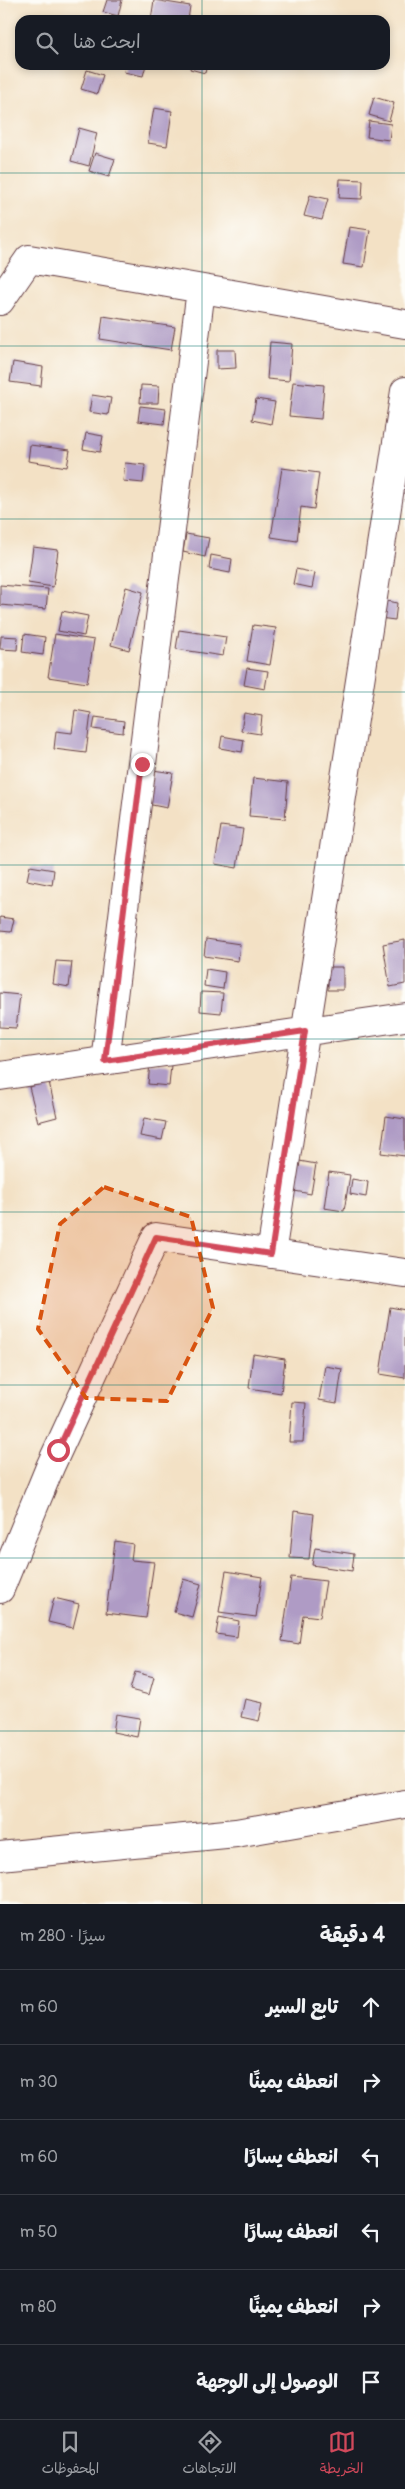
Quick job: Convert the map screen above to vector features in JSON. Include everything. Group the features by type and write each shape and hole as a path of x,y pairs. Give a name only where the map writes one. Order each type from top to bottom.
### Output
{"street":[{"path":"0,301 29,259 405,324"},
{"path":"105,1061 201,289"},
{"path":"271,1254 405,391"},
{"path":"0,1076 405,1017"},
{"path":"0,1589 6,1556 50,1467 156,1237 405,1273"},
{"path":"0,1856 236,1833 405,1804"}],"highlighted area":[{"path":"104,1187 191,1217 213,1308 167,1401 86,1398 38,1329 60,1224"}],"building":[{"path":"107,0 122,0 118,15 103,12"},
{"path":"154,0 190,6 189,15 152,15"},
{"path":"87,70 103,75 97,94 81,89"},
{"path":"124,70 145,70 143,76 124,72"},
{"path":"194,70 206,70 205,73"},
{"path":"374,97 394,103 389,121 369,115"},
{"path":"154,108 172,111 167,146 148,143"},
{"path":"369,121 391,124 389,140 367,137"},
{"path":"79,128 97,133 89,166 71,161"},
{"path":"95,153 115,159 109,177 89,171"},
{"path":"340,179 363,180 362,199 339,198"},
{"path":"310,195 328,199 322,220 304,216"},
{"path":"349,227 370,230 364,267 343,264"},
{"path":"103,316 175,327 171,350 100,339"},
{"path":"270,342 292,344 289,381 267,379"},
{"path":"217,350 235,350 236,368 217,369"},
{"path":"13,362 43,367 41,386 10,382"},
{"path":"293,382 324,385 321,419 289,416"},
{"path":"141,385 159,386 158,403 140,403"},
{"path":"92,395 111,398 108,415 89,412"},
{"path":"256,399 275,402 271,424 252,420"},
{"path":"140,406 166,409 164,424 138,421"},
{"path":"86,433 103,436 100,452 83,449"},
{"path":"30,445 70,450 67,467 28,461"},
{"path":"125,463 145,465 143,483 123,481"},
{"path":"282,468 319,473 314,509 301,507 297,541 271,537"},
{"path":"186,534 209,538 205,557 183,552"},
{"path":"33,547 58,550 53,587 28,583"},
{"path":"211,555 232,559 230,573 209,569"},
{"path":"296,569 315,573 312,588 293,584"},
{"path":"0,585 48,589 46,609 0,605"},
{"path":"126,587 143,592 129,650 111,645"},
{"path":"381,600 397,603 395,620 379,618"},
{"path":"62,611 88,616 84,636 58,631"},
{"path":"253,625 276,628 270,665 247,661"},
{"path":"179,630 226,637 223,656 176,649"},
{"path":"24,634 45,637 43,655 22,652"},
{"path":"55,634 94,640 87,683 48,677"},
{"path":"1,636 18,637 17,650 0,649"},
{"path":"247,668 268,671 265,689 244,685"},
{"path":"75,710 91,713 86,753 54,749 56,731 72,733"},
{"path":"244,713 262,716 260,734 241,731"},
{"path":"95,717 124,721 123,733 93,729"},
{"path":"222,736 244,740 242,752 220,748"},
{"path":"153,770 173,773 167,808 147,804"},
{"path":"253,778 288,782 285,819 249,816"},
{"path":"221,826 243,829 237,868 215,864"},
{"path":"30,866 54,870 52,885 27,880"},
{"path":"0,917 14,919 11,932 0,931"},
{"path":"206,939 240,944 238,961 204,956"},
{"path":"405,940 405,984 390,987 383,944"},
{"path":"56,961 72,962 69,987 53,984"},
{"path":"328,967 343,967 343,990 328,990"},
{"path":"206,969 225,972 223,989 204,986"},
{"path":"201,992 223,993 221,1013 200,1011"},
{"path":"0,993 20,995 16,1028 0,1027"},
{"path":"150,1063 171,1065 169,1086 148,1084"},
{"path":"49,1082 57,1117 38,1122 29,1087"},
{"path":"386,1116 405,1119 405,1156 381,1153"},
{"path":"144,1118 166,1122 162,1140 140,1136"},
{"path":"294,1160 316,1164 311,1194 289,1190"},
{"path":"329,1172 350,1175 344,1211 324,1208"},
{"path":"352,1179 368,1182 366,1197 350,1194"},
{"path":"390,1307 405,1310 405,1378 380,1374"},
{"path":"253,1354 285,1359 281,1393 249,1388"},
{"path":"325,1366 342,1369 337,1403 319,1400"},
{"path":"292,1402 306,1403 303,1442 289,1442"},
{"path":"294,1511 314,1514 309,1559 290,1558"},
{"path":"115,1541 133,1544 131,1560 154,1562 146,1618 106,1613"},
{"path":"315,1548 354,1554 352,1571 312,1565"},
{"path":"226,1571 262,1577 256,1617 219,1612"},
{"path":"291,1577 326,1581 320,1617 303,1615 299,1644 282,1641"},
{"path":"183,1579 201,1584 192,1617 174,1612"},
{"path":"54,1598 79,1604 73,1628 48,1622"},
{"path":"219,1617 239,1621 237,1637 216,1634"},
{"path":"135,1672 154,1677 149,1695 130,1690"},
{"path":"245,1699 263,1703 259,1721 241,1717"},
{"path":"116,1714 140,1718 137,1737 113,1732"}],"route":[{"path":"58,1450 156,1237 271,1254 305,1031 105,1061 142,764"}]}
